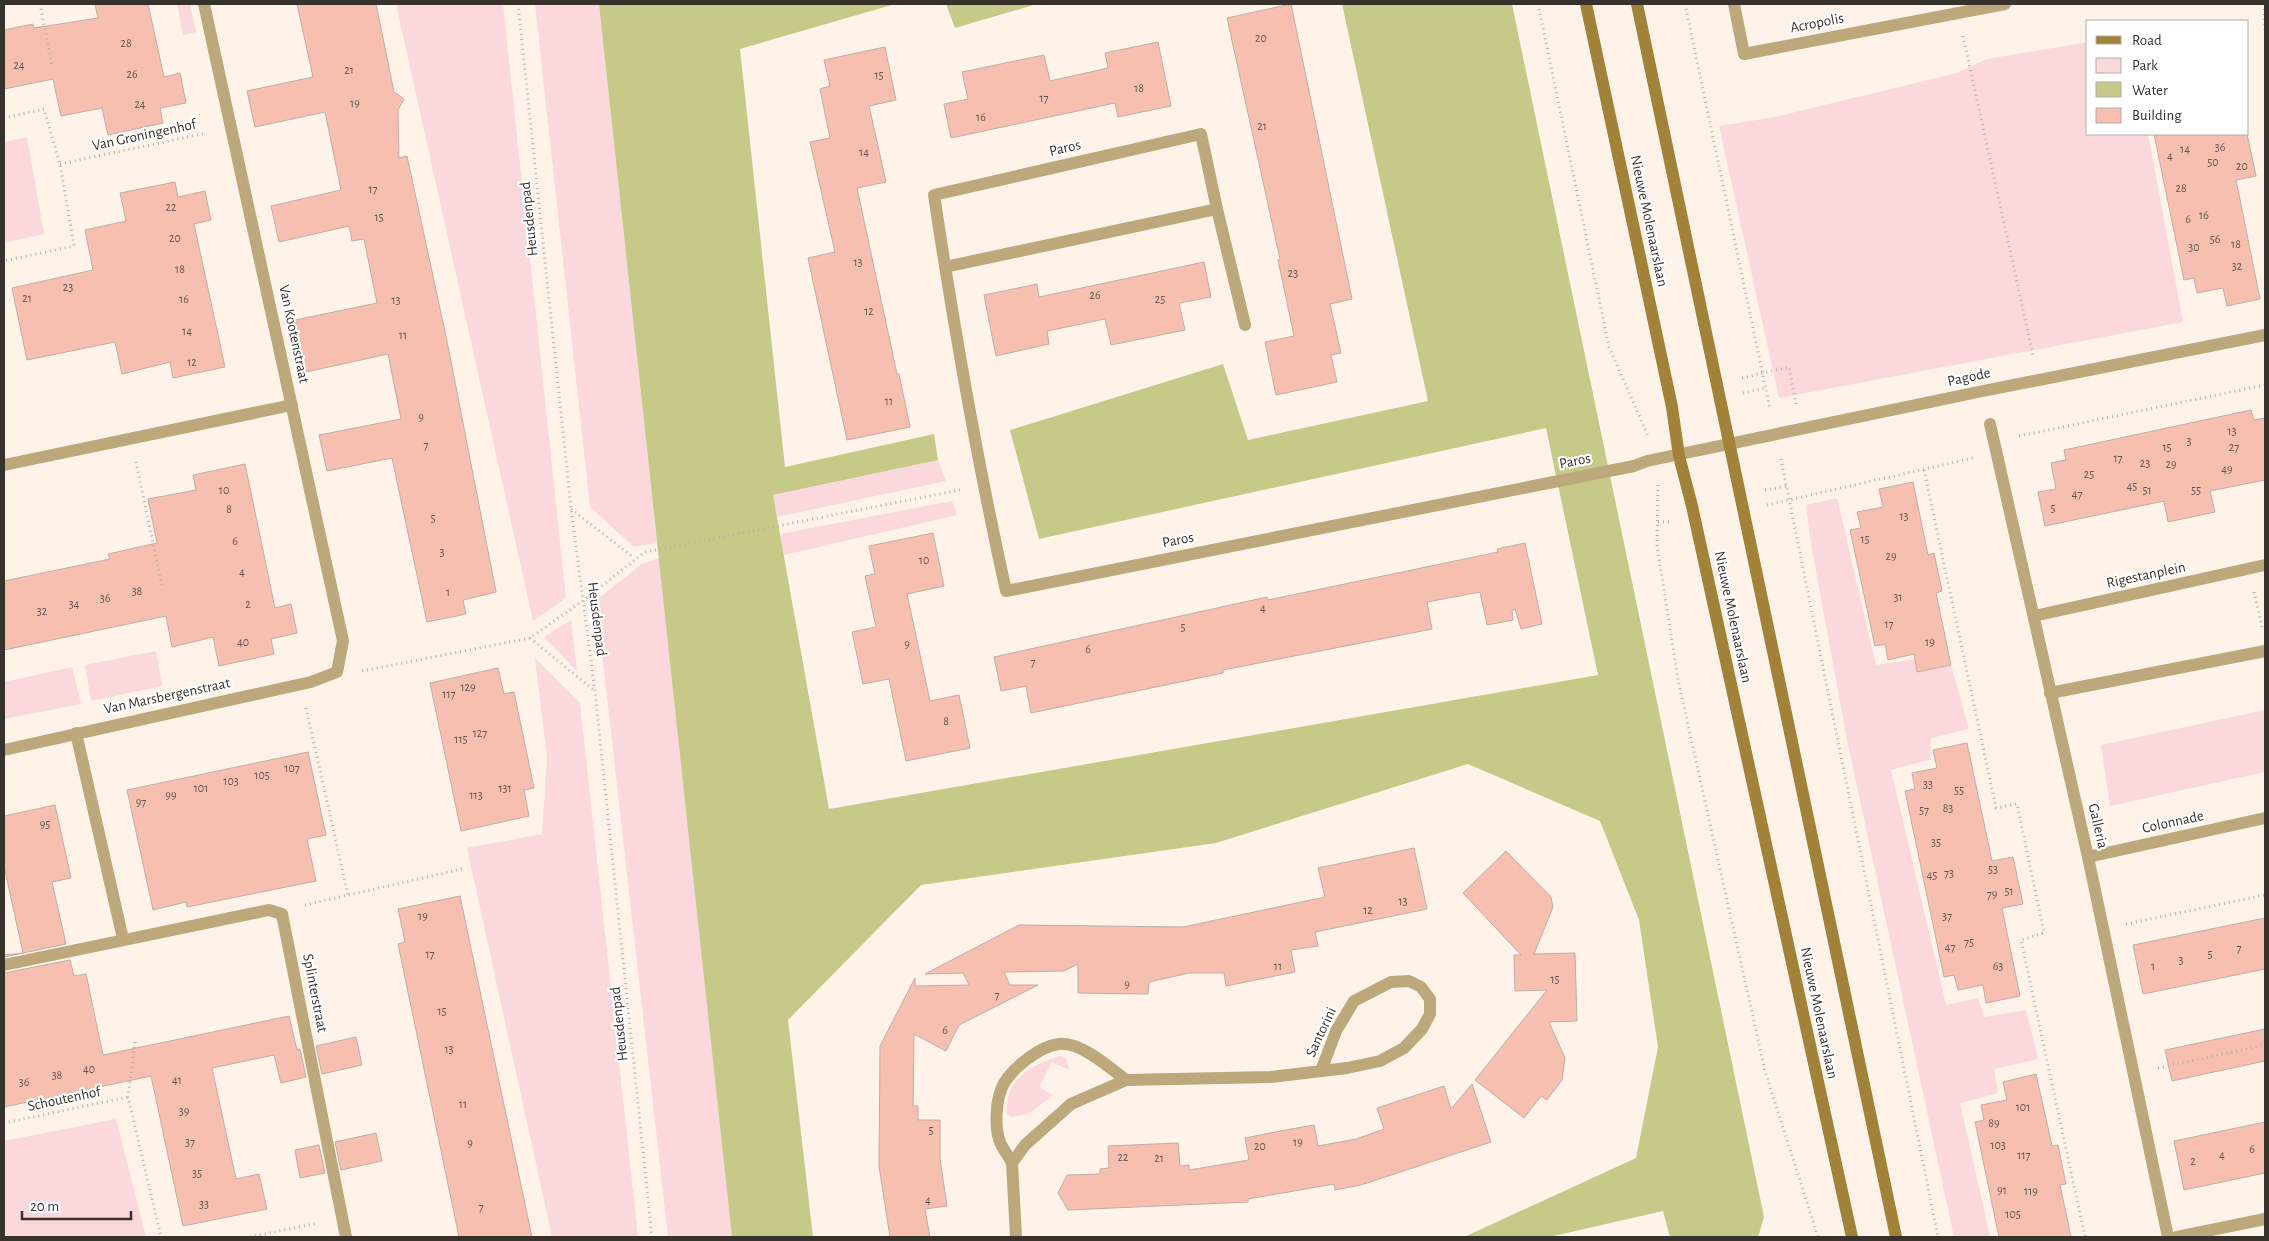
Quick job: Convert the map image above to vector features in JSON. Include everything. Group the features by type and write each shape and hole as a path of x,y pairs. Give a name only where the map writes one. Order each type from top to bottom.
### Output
{"street":[{"name":"Van Kootenstraat","path":"204,4 343,641 337,672"},
{"name":"Nieuwe Molenaarslaan","path":"1586,4 1672,407 1679,456 1695,520 1852,1237"},
{"name":"Nieuwe Molenaarslaan","path":"1637,4 1896,1237"},
{"name":"Acropolis","path":"1734,4 1744,54 2005,4"},
{"name":"Paros","path":"1245,325 1216,209 1201,134 934,194 983,486 1006,591 1679,456"},
{"path":"945,267 1216,209"},
{"name":"Pagode","path":"1679,456 1775,434 2265,335"},
{"path":"4,465 292,405"},
{"name":"Galleria","path":"1990,424 2088,857 2168,1237"},
{"name":"Rigestanplein","path":"2034,616 2265,565"},
{"path":"2050,693 2265,651"},
{"name":"Van Marsbergenstraat","path":"4,750 301,684 337,672"},
{"path":"76,733 124,938"},
{"name":"Colonnade","path":"2088,857 2265,818"},
{"path":"4,965 124,938 269,910 282,914"},
{"name":"Splinterstraat","path":"282,914 346,1237"},
{"name":"Santorini","path":"1012,1163 1025,1145 1071,1104 1126,1080 1271,1077 1321,1071 1380,1061 1404,1048 1422,1029 1430,1014 1430,999 1421,987 1409,981 1391,982 1354,1001 1336,1031 1321,1071"},
{"path":"1016,1237 1012,1163 999,1139 997,1109 1001,1088 1028,1058 1044,1049 1060,1044 1075,1046 1099,1060 1126,1080"},
{"path":"2176,1237 2265,1219"}],"path":[{"path":"40,4 52,66"},
{"name":"Heusdenpad","path":"518,4 571,508 595,692 652,1237"},
{"path":"1538,4 1609,348 1659,459 1657,545 1678,680 1765,1071 1818,1237"},
{"path":"1685,4 1789,500 1938,1237"},
{"path":"2264,4 2265,32"},
{"path":"1958,13 2038,380"},
{"path":"4,118 44,109 60,164 74,246 4,261"},
{"name":"Van Groningenhof","path":"60,164 232,127"},
{"path":"1742,510 1924,470 1995,447 2265,385"},
{"path":"131,438 162,586"},
{"path":"1924,470 1996,808 2017,804 2021,822 2044,933 2021,940 2085,1237"},
{"path":"362,671 530,638 584,600 634,558 645,552 983,486"},
{"path":"571,508 634,558"},
{"path":"1658,522 1695,520"},
{"path":"2249,569 2263,631"},
{"path":"530,638 595,692"},
{"path":"301,684 348,895"},
{"path":"282,914 284,910 462,869"},
{"path":"2103,929 2265,895"},
{"path":"135,1042 128,1097 161,1237"},
{"path":"2133,1073 2265,1045"},
{"name":"Schoutenhof","path":"4,1123 128,1097"},
{"path":"250,1237 343,1218"}],"green space":[{"path":"177,4 190,4 196,32 183,35"},
{"path":"396,4 503,4 566,598 533,621"},
{"path":"535,4 599,4 657,543 634,547 590,507"},
{"path":"2086,42 2086,135 2148,135 2183,322 1779,398 1719,126 1775,117 1957,73 1987,59"},
{"path":"27,137 44,234 4,243 4,142"},
{"path":"938,460 946,481 777,517 773,495"},
{"path":"1837,498 1876,665 1915,659 1918,672 1951,665 1969,729 1931,738 1929,760 1891,770 1946,1005 1978,998 1984,1017 2026,1010 2038,1059 1994,1069 1998,1093 1960,1103 1990,1237 1954,1237 1847,740 1811,544 1806,505"},
{"path":"952,501 957,515 784,555 780,534"},
{"path":"660,558 732,1237 668,1237 598,617 599,598 642,564"},
{"path":"571,620 577,671 544,637"},
{"path":"156,651 162,686 91,701 85,665"},
{"path":"535,658 580,703 638,1237 552,1237 467,848 542,834 547,758"},
{"path":"72,667 81,704 4,719 4,682"},
{"path":"2265,710 2265,772 2110,806 2101,745"},
{"path":"1060,1056 1066,1059 1069,1070 1052,1062 1039,1087 1053,1095 1030,1113 1011,1117 1007,1114 1007,1102 1010,1092 1022,1075 1039,1064"},
{"path":"116,1119 146,1237 4,1237 4,1141"}],"water":[{"path":"599,4 895,4 740,49 785,467 934,434 938,460 773,495 829,809 1598,675 1546,428 1039,539 1010,430 1223,364 1248,440 1428,401 1342,4 1512,4 1764,1217 1758,1237 1670,1237 1663,1211 1549,1237 1464,1237 1636,1158 1658,1047 1639,920 1600,821 1468,764 1216,843 921,885 788,1020 813,1237 732,1237"},
{"path":"946,4 1037,4 955,28"}],"building":[{"path":"95,4 148,4 164,77 180,73 186,103 160,108 163,123 108,135 102,108 61,116 53,79 4,89 4,30 33,24 34,28 98,18"},
{"path":"297,4 376,4 394,92 404,99 398,110 399,158 407,156 447,341 496,592 463,600 466,614 427,622 392,458 327,471 319,435 401,419 388,354 306,372 295,320 377,303 364,239 352,241 349,226 279,242 271,206 341,190 325,112 255,127 247,91 313,77"},
{"path":"1291,4 1352,299 1330,304 1341,353 1331,355 1337,382 1276,395 1265,342 1294,336 1278,260 1280,259 1227,18"},
{"path":"1158,42 1171,106 1118,117 1115,103 951,138 944,104 968,99 962,72 1044,55 1050,81 1108,68 1105,53"},
{"path":"885,47 896,100 869,106 886,182 857,188 910,427 847,440 808,258 835,252 810,142 830,138 820,89 830,86 824,60"},
{"path":"2154,135 2247,135 2256,176 2236,180 2260,299 2227,306 2223,288 2197,293 2194,278 2184,280"},
{"path":"175,182 178,197 205,191 211,220 194,224 225,367 173,378 170,362 122,374 115,342 27,360 12,288 93,270 85,230 126,221 120,193"},
{"path":"1204,262 1211,297 1179,303 1185,330 1111,345 1105,319 1047,331 1049,344 996,356 984,295 1037,284 1039,297"},
{"path":"2251,410 2254,420 2265,418 2265,480 2210,491 2215,512 2168,522 2164,501 2045,526 2038,492 2056,489 2051,463 2066,460 2064,450"},
{"path":"245,464 275,608 291,604 297,633 271,639 274,654 219,666 213,637 172,647 166,616 4,650 4,581 110,559 108,554 157,543 148,499 196,490 193,475"},
{"path":"1913,482 1928,555 1934,553 1942,591 1936,593 1951,665 1917,672 1914,654 1888,660 1885,644 1875,646 1850,530 1861,528 1857,512 1883,507 1879,489"},
{"path":"933,533 944,586 907,594 930,701 959,695 970,748 906,761 889,679 863,684 852,632 876,627 865,576 875,574 869,546"},
{"path":"1525,543 1542,624 1521,629 1515,609 1512,610 1513,620 1487,625 1480,592 1427,602 1432,629 1223,670 1223,673 1031,713 1026,686 1001,691 994,657 1267,597 1268,600 1498,552 1497,549"},
{"path":"498,668 504,694 514,692 534,788 524,790 529,816 461,831 430,683"},
{"path":"1967,743 1992,861 2013,857 2023,904 2002,908 2020,996 1986,1003 1983,985 1958,990 1954,975 1944,977 1905,791 1915,789 1912,773 1937,768 1933,750"},
{"path":"308,752 326,835 307,839 316,881 187,907 186,902 153,910 127,790"},
{"path":"55,805 71,878 52,882 66,944 4,957 4,955 23,953 4,866 4,816"},
{"path":"1414,848 1427,909 1315,932 1318,946 1291,950 1295,972 1226,986 1224,973 1189,973 1149,982 1148,994 1078,993 1078,964 1064,971 1004,972 1010,985 1038,985 959,1025 946,1051 914,1034 913,1106 918,1106 918,1120 940,1120 940,1159 947,1206 925,1209 930,1237 890,1237 879,1166 880,1046 915,978 915,986 969,985 963,973 925,974 1019,925 1183,927 1325,897 1318,868"},
{"path":"1506,851 1551,897 1553,907 1534,954 1575,953 1577,1021 1549,1022 1565,1058 1562,1080 1547,1100 1541,1096 1524,1118 1475,1080 1547,990 1515,991 1514,955 1521,955 1463,893"},
{"path":"460,896 532,1237 459,1237 398,944 405,942 398,909"},
{"path":"2265,918 2265,969 2143,994 2133,945"},
{"path":"70,960 74,976 86,974 103,1055 289,1016 297,1050 300,1049 306,1077 281,1083 274,1055 212,1068 236,1179 259,1174 267,1209 183,1226 151,1076 4,1107 4,973"},
{"path":"2265,1029 2265,1061 2172,1081 2165,1050"},
{"path":"356,1037 362,1065 322,1074 316,1046"},
{"path":"2036,1074 2052,1146 2058,1145 2066,1184 2060,1185 2071,1237 1999,1237 1975,1122 1984,1120 1981,1105 2007,1100 2003,1082"},
{"path":"1472,1084 1491,1142 1361,1185 1335,1190 1334,1184 1248,1199 1248,1202 1068,1210 1058,1193 1067,1175 1100,1174 1100,1169 1109,1168 1108,1146 1178,1143 1180,1166 1189,1165 1189,1170 1249,1160 1245,1138 1314,1125 1318,1146 1356,1139 1384,1129 1377,1108 1444,1086 1451,1109"},
{"path":"2265,1122 2265,1173 2184,1190 2174,1141"},
{"path":"376,1133 382,1161 341,1170 335,1142"},
{"path":"319,1145 325,1173 300,1178 295,1150"}]}
